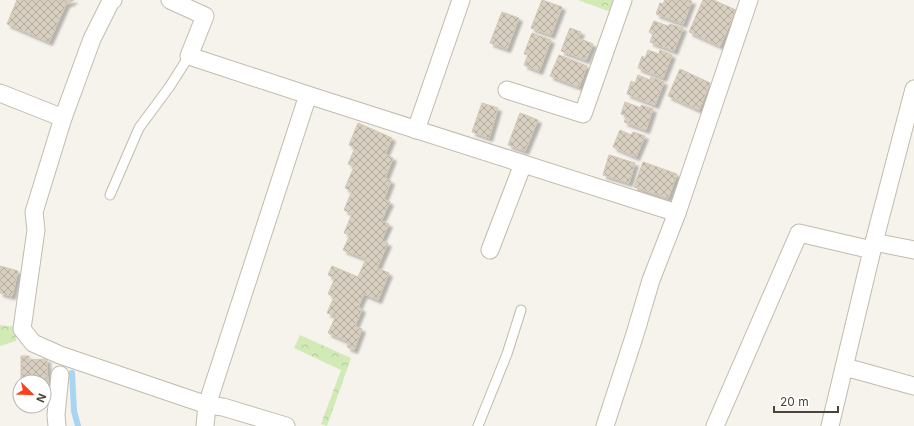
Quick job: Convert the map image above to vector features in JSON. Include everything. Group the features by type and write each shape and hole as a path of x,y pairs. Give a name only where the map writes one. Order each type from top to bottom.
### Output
{"street":[{"path":"113,0 111,1 92,39 64,118 34,212 36,230 22,330 33,343 60,355 207,405 223,407 286,426"},
{"path":"170,0 205,16 189,56 677,213"},
{"path":"416,130 461,0"},
{"path":"507,90 583,114 623,0"},
{"path":"605,426 651,280 677,213 749,0"},
{"path":"830,426 873,246 914,90"},
{"path":"0,92 64,118"},
{"path":"205,426 207,405 308,95"},
{"path":"490,250 524,164"},
{"path":"715,426 799,233 873,246 914,250"},
{"path":"845,367 914,386"},
{"path":"57,426 56,415 60,376"}],"lane":[{"path":"110,195 140,128 189,56"},
{"path":"478,426 507,354 521,310"}],"green space":[{"path":"578,0 615,0 611,12"},
{"path":"0,325 17,327 16,341 0,346"},
{"path":"300,335 351,358 327,426 321,424 341,370 294,348"}],"building":[{"path":"17,0 58,0 66,4 49,42 7,24"},
{"path":"58,0 74,0 66,4"},
{"path":"542,0 562,7 551,35 531,28"},
{"path":"665,0 692,1 683,24 656,14 660,3 663,4"},
{"path":"703,0 713,0 736,10 720,46 689,32"},
{"path":"502,12 519,18 507,49 490,43"},
{"path":"654,21 668,26 670,24 683,28 674,51 650,42 653,34 649,32"},
{"path":"570,28 581,32 578,38 593,44 586,60 561,51"},
{"path":"532,33 551,40 539,71 524,65 528,55 524,54"},
{"path":"648,50 659,54 660,50 672,55 663,78 638,68 642,56 645,58"},
{"path":"559,55 587,66 579,87 550,76"},
{"path":"680,69 710,83 699,110 668,96"},
{"path":"638,75 650,80 651,77 664,82 655,105 627,94 631,81 635,83"},
{"path":"625,102 641,108 641,105 653,109 646,130 624,122 627,116 621,114"},
{"path":"482,103 498,108 489,138 472,132"},
{"path":"520,113 538,120 525,151 508,145"},
{"path":"358,123 392,138 385,154 393,158 385,178 391,181 384,199 390,202 381,221 389,224 381,241 388,243 377,268 389,273 378,300 364,294 358,307 362,309 355,326 362,329 354,350 347,347 349,342 328,333 336,316 327,313 334,297 328,294 335,278 328,275 332,266 358,277 366,259 343,250 350,235 344,233 352,214 344,210 352,191 345,188 354,167 348,164 355,148 349,145"},
{"path":"620,130 631,135 633,132 645,136 636,157 613,147"},
{"path":"609,155 635,163 629,183 603,175"},
{"path":"643,162 677,174 668,198 634,187"},
{"path":"0,266 18,271 12,296 0,293"},
{"path":"21,356 29,356 29,360 47,359 47,374 21,374"}],"waterway":[{"path":"72,373 74,411 78,426"}]}
